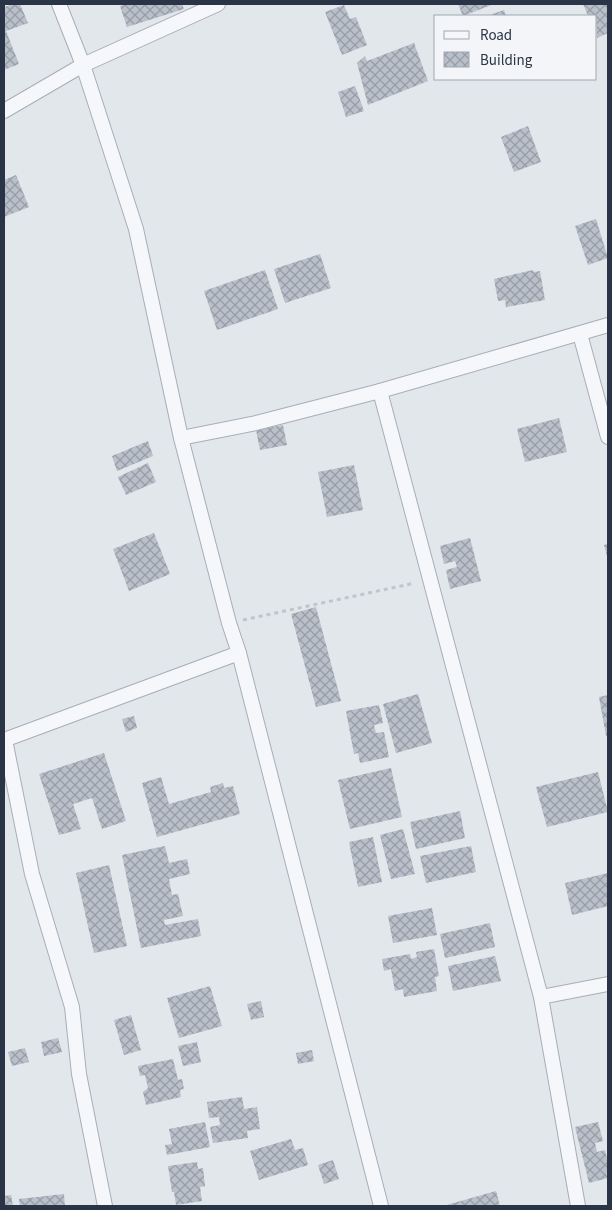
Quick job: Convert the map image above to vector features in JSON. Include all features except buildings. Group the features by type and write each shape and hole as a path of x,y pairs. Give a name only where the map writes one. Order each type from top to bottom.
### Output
{"street":[{"path":"59,4 82,66 136,229 181,438 239,653 381,1206"},
{"path":"4,111 82,66 218,4"},
{"path":"181,438 256,423 380,391 608,325"},
{"path":"580,334 608,437"},
{"path":"380,391 542,997 578,1206"},
{"path":"105,1206 79,1074 72,1008 32,874 4,740 239,653"},
{"path":"542,997 608,984"}],"path":[{"path":"230,623 431,580"}]}
